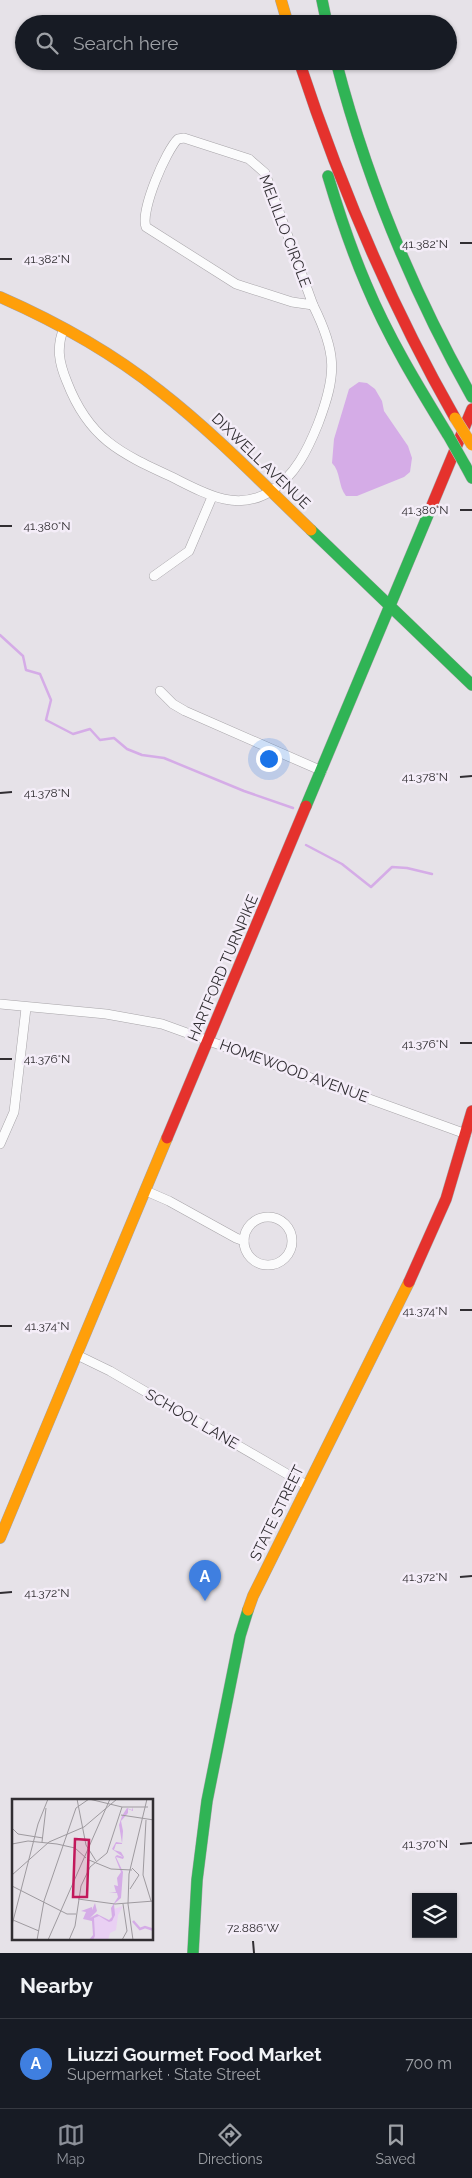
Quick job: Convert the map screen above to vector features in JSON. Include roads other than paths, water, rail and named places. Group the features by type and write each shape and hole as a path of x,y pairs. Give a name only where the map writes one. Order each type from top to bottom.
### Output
{"main road":[{"path":"281,0 285,15"},
{"path":"322,0 325,15"},
{"path":"302,70 320,127 380,278 418,354 472,445"},
{"path":"338,70 351,120 373,188 416,292 470,393"},
{"path":"320,127 324,163 360,271 402,358 472,478"},
{"path":"416,292 430,306 472,375"},
{"name":"DIXWELL AVENUE","path":"0,297 101,348 136,371 170,397 472,685"},
{"name":"HARTFORD TURNPIKE","path":"0,1538 210,1040 472,409"},
{"name":"STATE STREET","path":"193,1953 197,1880 207,1801 240,1636 253,1596 306,1485 415,1271 446,1199 472,1111"}],"street":[{"name":"MELILLO CIRCLE","path":"271,492 296,468 305,453 330,386 333,359 325,329 313,305 265,173 249,159 192,140 178,139 170,150 148,203 144,218 146,227 236,284 292,302 313,305"},
{"path":"64,328 58,346 58,356 65,379 80,412 98,435 130,457 212,496 229,501 246,500 271,492"},
{"path":"154,576 182,559 190,551 212,496"},
{"path":"160,691 173,704 185,711 322,771"},
{"name":"HOMEWOOD AVENUE","path":"0,1004 132,1017 162,1024 466,1134"},
{"path":"0,1144 9,1128 16,1102 26,1008"},
{"path":"146,1190 244,1241 249,1255 262,1264 269,1265 284,1259 292,1246 292,1239 286,1225 279,1220 264,1218 250,1226 244,1241"},
{"name":"SCHOOL LANE","path":"77,1355 110,1371 306,1485"}],"waterway":[{"path":"0,635 23,656 26,670 40,674 51,700 46,720 73,734 90,729 100,740 114,738 127,749 142,755 164,758 244,791 293,808"},
{"path":"306,845 342,864 371,887 392,867 407,868 432,874"}],"place":[{"name":"Liuzzi Gourmet Food Market","path":"205,1601"}]}
